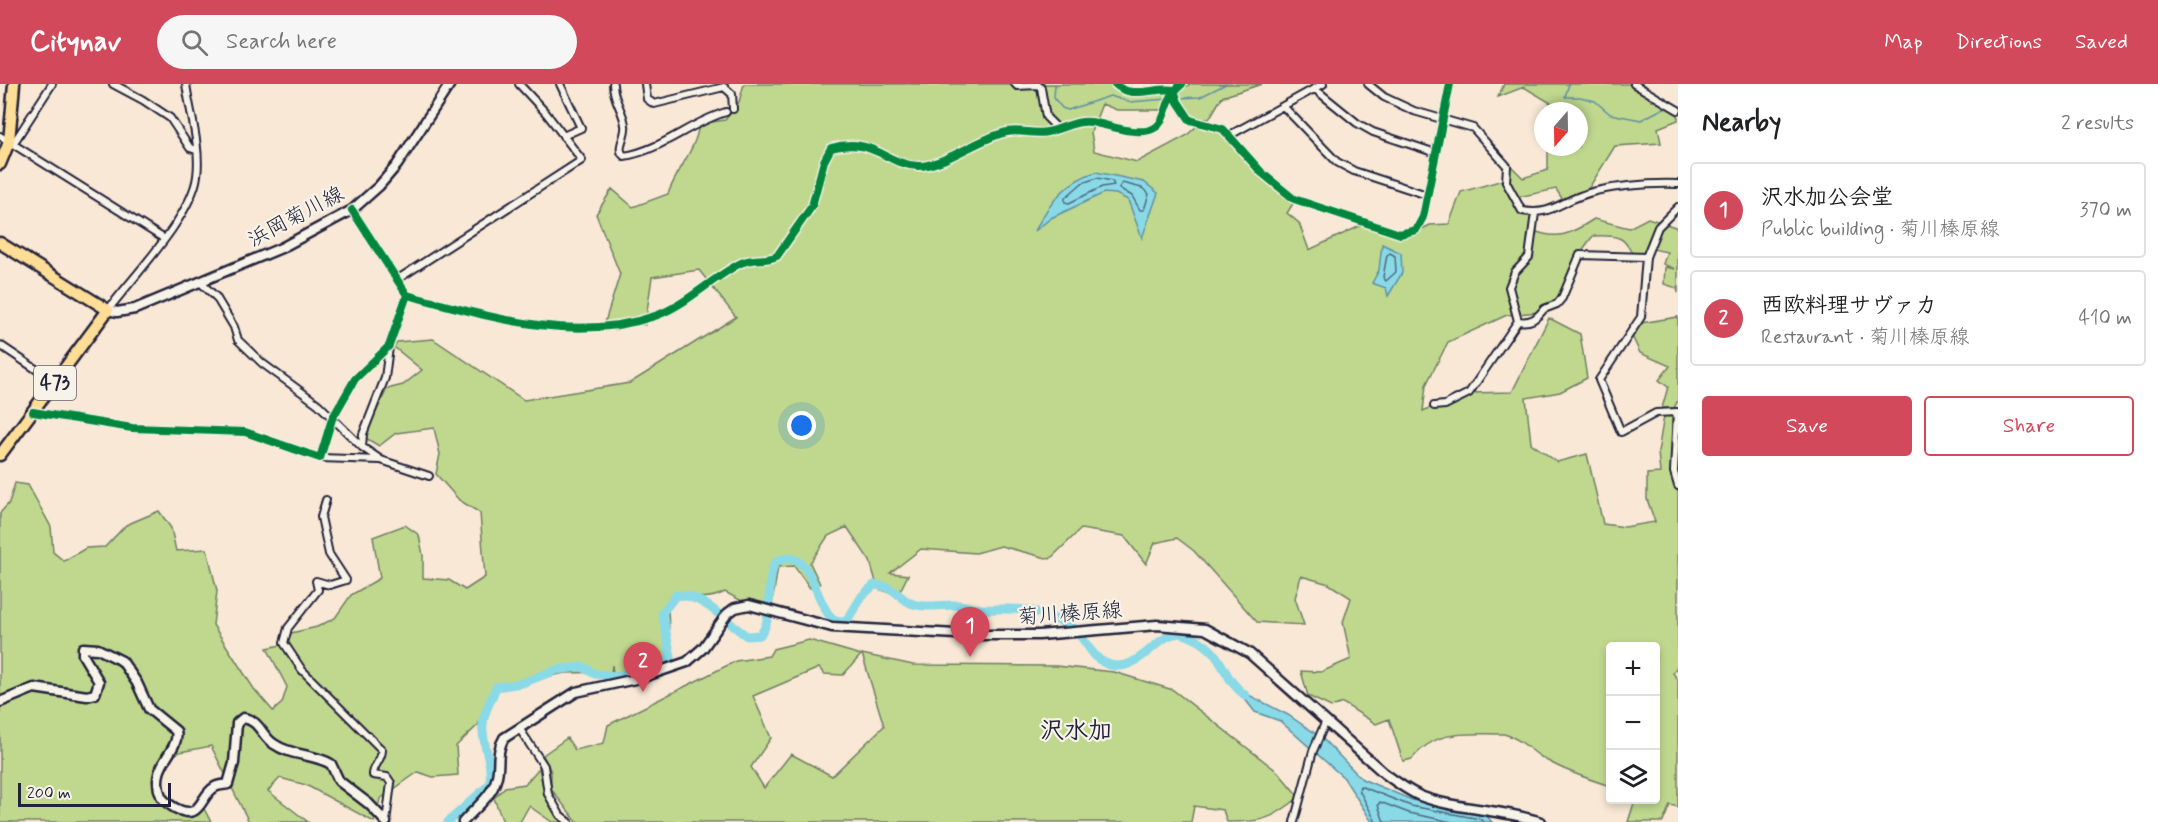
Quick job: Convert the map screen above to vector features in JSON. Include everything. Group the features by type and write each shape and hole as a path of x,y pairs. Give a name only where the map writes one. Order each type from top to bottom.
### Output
{"highway":[{"path":"0,164 7,140 15,84"},
{"path":"0,243 108,310"},
{"name":"473","path":"1,452 108,310"}],"main road":[{"name":"浜岡菊川線","path":"108,310 117,312 135,309 306,237 352,210 397,165 450,84"},
{"name":"菊川榛原線","path":"463,822 497,779 499,747 504,738 576,692 640,678 687,662 703,648 726,614 735,608 749,605 820,625 1009,636 1177,625 1205,629 1250,653 1404,788 1442,801 1514,813 1541,822"},
{"path":"0,702 34,688 87,696 95,694 99,682 83,655 83,648 98,649 122,661 137,683 149,710 176,731 174,747 162,760 160,770 161,796 168,804 187,812 195,809 214,787 228,784 234,763 237,723 243,718 256,723 270,743 281,749 331,764 339,781 369,804 386,822"}],"street":[{"path":"51,84 7,140 163,238"},
{"path":"113,84 158,108 170,118 190,148 196,150"},
{"path":"108,310 189,203 194,191 197,176 196,150 186,84"},
{"path":"398,279 582,160 519,84"},
{"path":"560,84 581,128 564,136"},
{"path":"613,84 613,93 625,124 620,149 624,156 648,152 705,119 729,111 732,94 724,87 654,104 648,99 645,84"},
{"path":"1016,84 1017,86 1041,88 1046,117 1058,129"},
{"path":"1114,84 1124,91 1134,92 1174,90"},
{"path":"352,210 407,295 520,323 592,327 655,316 743,262 768,260 777,256 812,206 819,188 824,160 831,148 864,146 909,165 927,166 1007,131 1039,133 1077,122 1090,122 1141,132 1158,126 1163,120 1169,96 1182,84"},
{"path":"1230,135 1323,84"},
{"path":"1368,84 1384,97 1442,120 1473,128 1507,166 1506,182 1520,209 1535,213 1545,212 1589,194 1652,183 1678,184"},
{"path":"1174,90 1178,102 1190,120 1219,126 1230,135 1262,173 1294,199 1392,233 1408,233 1416,230 1423,217 1450,84"},
{"path":"1634,84 1678,110"},
{"path":"1316,89 1365,127 1436,153"},
{"path":"1283,106 1337,162 1362,174 1427,195"},
{"path":"1678,207 1658,227 1646,257 1641,317 1599,380 1622,432 1656,413 1677,412 1674,472 1678,486"},
{"path":"1434,406 1445,405 1469,393 1518,321 1509,286 1515,272 1529,257 1535,213"},
{"path":"1518,321 1526,322 1539,317 1544,309 1557,304 1562,298 1580,255 1646,257"},
{"path":"200,282 216,297 234,327 237,340 262,363 318,404 362,447 381,460 429,476"},
{"path":"362,447 363,434 385,378 389,346 407,295"},
{"path":"0,345 56,382"},
{"path":"320,458 332,419 359,373 389,346"},
{"path":"33,412 132,428 245,432 320,458 381,460"},
{"path":"326,500 322,521 329,554 346,580 330,585 316,581 318,590 288,628 284,643 302,670 382,750 382,757 373,775 387,777 391,783 386,822"},
{"path":"1294,822 1313,751 1326,722"},
{"path":"519,728 544,766 548,794 560,815 569,822"}],"green space":[{"path":"744,84 1108,84 1125,92 1149,94 1173,91 1190,84 1262,84 1222,97 1209,119 1193,117 1180,98 1160,110 1117,110 1102,104 1091,132 1094,151 1137,162 1186,136 1197,126 1209,125 1227,137 1294,202 1287,213 1299,223 1309,250 1362,225 1401,236 1412,234 1430,225 1449,224 1461,192 1510,178 1509,164 1523,178 1548,170 1548,156 1588,156 1588,102 1549,102 1524,87 1498,97 1504,84 1635,84 1678,115 1678,120 1658,128 1661,143 1615,146 1587,191 1563,200 1556,189 1514,198 1519,212 1532,215 1532,230 1549,235 1571,232 1594,219 1629,228 1648,218 1675,227 1678,229 1678,293 1677,288 1664,284 1665,267 1675,269 1663,264 1667,252 1653,249 1647,263 1632,253 1623,240 1617,237 1593,236 1580,253 1550,311 1507,315 1448,342 1426,385 1423,411 1434,406 1445,409 1469,393 1512,392 1549,318 1580,334 1587,378 1560,392 1526,398 1531,443 1557,462 1587,454 1603,524 1625,527 1655,522 1647,499 1647,474 1660,473 1658,452 1664,416 1672,413 1671,477 1678,492 1678,665 1673,673 1678,680 1678,807 1670,805 1663,822 1628,822 1634,804 1660,804 1660,642 1606,642 1606,785 1552,763 1504,734 1466,734 1443,737 1422,749 1412,759 1403,761 1389,719 1376,724 1343,703 1331,707 1308,696 1301,671 1321,672 1351,659 1343,622 1351,598 1329,584 1301,576 1295,598 1304,625 1257,622 1194,551 1177,538 1155,543 1146,564 1124,536 1081,529 1050,559 1001,546 976,553 921,549 890,573 908,575 898,595 878,589 870,561 847,527 828,536 810,563 820,584 810,588 794,566 778,567 772,604 740,600 725,592 703,598 682,594 668,609 670,650 666,660 637,672 613,672 612,665 611,672 565,673 496,687 478,725 456,746 458,775 433,777 418,772 380,799 374,822 306,785 280,778 268,791 308,822 249,822 211,746 180,752 158,763 161,796 190,814 203,807 211,822 0,822 0,513 9,503 15,483 28,485 51,527 53,552 64,561 86,548 105,547 126,525 159,511 171,528 176,551 207,549 217,591 213,625 254,689 273,711 282,703 287,687 267,648 281,645 287,634 317,627 335,618 351,595 380,578 373,537 405,525 419,535 423,555 423,578 449,580 465,590 485,577 480,513 459,500 436,474 440,454 434,428 396,433 379,446 364,437 387,389 403,385 422,370 394,347 397,342 433,339 524,400 630,383 736,317 699,270 652,277 645,325 605,322 620,274 596,214 612,189 633,207 668,194 694,142 699,124 725,120 739,102"},
{"path":"1678,317 1678,400 1674,408 1662,408 1668,387 1659,380 1670,366 1640,353 1632,336 1641,323"},
{"path":"809,640 861,655 843,675 824,674 819,668 753,696 771,738 751,767 764,788 791,754 832,776 884,726 862,654 913,665 1056,666 1114,672 1173,690 1278,772 1299,797 1281,811 1266,818 1239,822 1227,822 1223,810 1194,806 1191,822 577,822 551,789 551,772 543,755 567,738 575,750 604,743 608,725 736,661 769,656 773,649"},
{"path":"539,768 543,787 562,822 552,822 529,806 520,822 503,822 494,798 505,787 525,784"}],"water":[{"path":"1096,172 1144,182 1158,193 1142,238 1128,200 1116,194 1104,193 1051,218 1035,231 1052,203 1067,187"},
{"path":"1382,244 1401,253 1402,273 1388,296 1386,288 1372,283 1379,270"},
{"path":"1237,689 1288,715 1322,738 1362,779 1412,800 1484,813 1492,822 1372,822 1344,778 1280,721 1255,712"}],"waterway":[{"path":"1055,84 1054,98 1062,108 1068,110 1110,96 1130,102 1167,99"},
{"path":"1178,98 1200,97 1226,84"},
{"path":"1569,84 1565,97 1580,97 1595,101 1610,114 1641,120 1666,107"},
{"path":"448,822 490,784 483,726 485,714 496,687 522,683 556,670 583,667 595,674 617,676 666,663 671,657 662,613 676,595 696,599 705,604 747,636 760,635 767,622 773,567 783,559 793,559 801,563 826,611 837,620 846,622 862,596 874,585 893,590 913,604 959,605 981,609 1023,610 1040,613 1070,626 1077,631 1098,659 1116,666 1127,665 1138,659 1165,638 1175,634 1184,634 1208,647 1215,654 1230,679 1246,696"}],"cycle path":[{"path":"1115,84 1121,89 1135,92 1174,90 1178,102 1190,120 1223,129 1262,173 1294,199 1400,234 1416,230 1423,217 1450,84"},
{"path":"352,210 407,295 530,324 562,327 624,324 666,311 741,263 777,256 812,206 824,161 831,148 846,145 869,148 897,161 918,166 938,162 1007,132 1042,133 1085,122 1128,130 1150,130 1160,123 1171,97 1182,84"},
{"path":"33,412 132,428 245,432 320,458 332,419 355,379 389,346 407,295"}],"place":[{"name":"沢水加公会堂","path":"970,657"},
{"name":"西欧料理サヴァカ","path":"643,692"}],"district":[{"name":"沢水加","path":"1076,731"}]}
